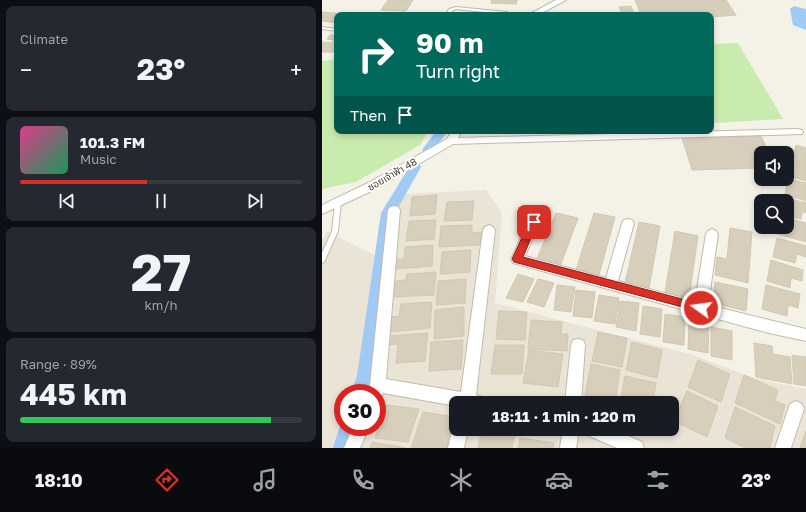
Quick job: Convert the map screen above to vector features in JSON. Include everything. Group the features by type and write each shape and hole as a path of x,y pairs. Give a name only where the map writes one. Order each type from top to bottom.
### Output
{"street":[{"path":"538,12 562,0"},
{"path":"714,133 798,132"},
{"path":"454,136 626,134"},
{"name":"ซอยเจ้าฟ้า 48","path":"322,210 372,186 454,136"},
{"path":"377,384 394,210"},
{"path":"534,222 517,259 769,327 806,335"},
{"path":"610,285 628,223"},
{"path":"472,396 489,230"},
{"path":"701,308 712,234"},
{"path":"574,396 578,345"},
{"path":"386,390 449,399"},
{"path":"783,448 796,408"},
{"path":"352,448 357,436"},
{"path":"456,448 459,436"},
{"path":"568,448 570,436"},
{"path":"609,436 636,448"}],"lane":[{"path":"449,12 450,10 456,8 497,12"},
{"path":"322,28 334,30"},
{"path":"322,260 336,231 338,203"}],"shaded area":[{"path":"486,190 502,213 495,303 693,355 757,379 806,389 806,448 322,448 322,241 327,231 386,261 392,211 406,194"}],"green space":[{"path":"738,43 783,119 715,123 714,44"},
{"path":"334,59 334,134 427,134 420,145 356,182 322,189 322,61"}],"water":[{"path":"794,6 806,9 806,30 793,25 790,9"}],"building":[{"path":"388,0 413,0 406,11 381,10"},
{"path":"492,0 517,0 516,4 491,3"},
{"path":"635,0 726,0 736,15 714,17 714,12 640,12"},
{"path":"631,6 634,12 621,12 619,7"},
{"path":"322,12 334,13 334,23 322,21"},
{"path":"330,35 334,35 334,40 327,39"},
{"path":"334,40 334,52 322,52 322,42 332,43"},
{"path":"761,136 766,146 754,146 754,168 692,170 682,138"},
{"path":"796,145 806,148 806,163 794,160"},
{"path":"794,161 806,164 806,181 794,178"},
{"path":"794,180 806,183 806,201 794,197 794,194 785,194 787,186 794,186"},
{"path":"437,195 435,214 410,216 412,197"},
{"path":"794,200 806,203 806,212 802,212 801,219 794,218"},
{"path":"474,201 472,220 444,221 447,202"},
{"path":"556,213 578,218 560,267 536,261"},
{"path":"594,213 615,217 599,275 576,270"},
{"path":"436,220 434,239 406,241 409,221"},
{"path":"794,220 806,223 806,242 778,234 794,234"},
{"path":"639,222 660,226 649,288 625,283"},
{"path":"472,225 472,233 481,232 481,245 439,247 441,226"},
{"path":"730,228 752,232 748,283 715,275 717,257 727,259"},
{"path":"675,231 698,236 689,298 665,292"},
{"path":"777,238 806,246 806,257 797,254 795,263 773,257"},
{"path":"433,245 432,266 396,269 397,259 404,259 405,247"},
{"path":"471,250 470,272 440,274 442,252"},
{"path":"771,260 803,270 802,281 791,278 790,288 767,281"},
{"path":"436,272 434,295 393,297 396,281 406,280 407,274"},
{"path":"518,274 534,279 523,302 506,298"},
{"path":"466,279 465,303 436,305 438,281"},
{"path":"538,279 554,283 544,307 527,302"},
{"path":"715,282 748,289 746,311 713,303"},
{"path":"557,285 575,287 571,312 554,310"},
{"path":"766,285 800,294 798,308 788,305 787,316 762,309"},
{"path":"576,290 595,292 592,318 573,316"},
{"path":"599,295 619,298 615,324 594,321"},
{"path":"620,301 639,303 636,331 616,327"},
{"path":"432,302 430,328 390,332 392,317 399,316 401,304"},
{"path":"643,306 662,309 660,337 640,334"},
{"path":"464,307 464,336 434,339 435,310"},
{"path":"499,311 527,312 525,340 496,339"},
{"path":"665,314 685,317 684,345 663,342"},
{"path":"531,320 562,322 561,334 568,334 567,351 528,349"},
{"path":"689,321 709,324 708,353 688,349"},
{"path":"711,327 732,331 732,360 711,356"},
{"path":"598,332 627,338 622,367 592,361"},
{"path":"428,333 425,361 396,363 398,344 386,345 388,336"},
{"path":"463,340 461,369 429,371 431,342"},
{"path":"632,342 662,350 657,378 626,370"},
{"path":"754,343 772,346 773,354 790,357 792,384 756,377"},
{"path":"495,345 524,345 522,374 491,374"},
{"path":"529,350 563,354 558,387 523,383"},
{"path":"792,355 806,357 806,386 794,384"},
{"path":"698,360 730,374 721,402 688,387"},
{"path":"591,364 620,370 616,396 585,395"},
{"path":"744,375 778,390 775,401 785,405 780,424 735,403"},
{"path":"625,376 656,383 654,396 621,396"},
{"path":"687,391 718,406 707,437 679,423 679,409"},
{"path":"386,405 419,409 408,442 375,438 376,436 386,436"},
{"path":"735,407 775,426 770,448 745,448 725,438"},
{"path":"423,412 449,416 449,436 454,436 451,448 411,448"},
{"path":"806,431 806,448 800,448"},
{"path":"481,436 515,436 512,448 478,448"},
{"path":"520,438 554,443 553,448 518,448"},
{"path":"372,442 406,448 370,448"}],"waterway":[{"path":"428,150 440,134"},
{"path":"363,384 366,376 388,213 415,167"},
{"path":"343,448 346,436"}],"route":[{"path":"534,222 517,259 701,308"}]}
